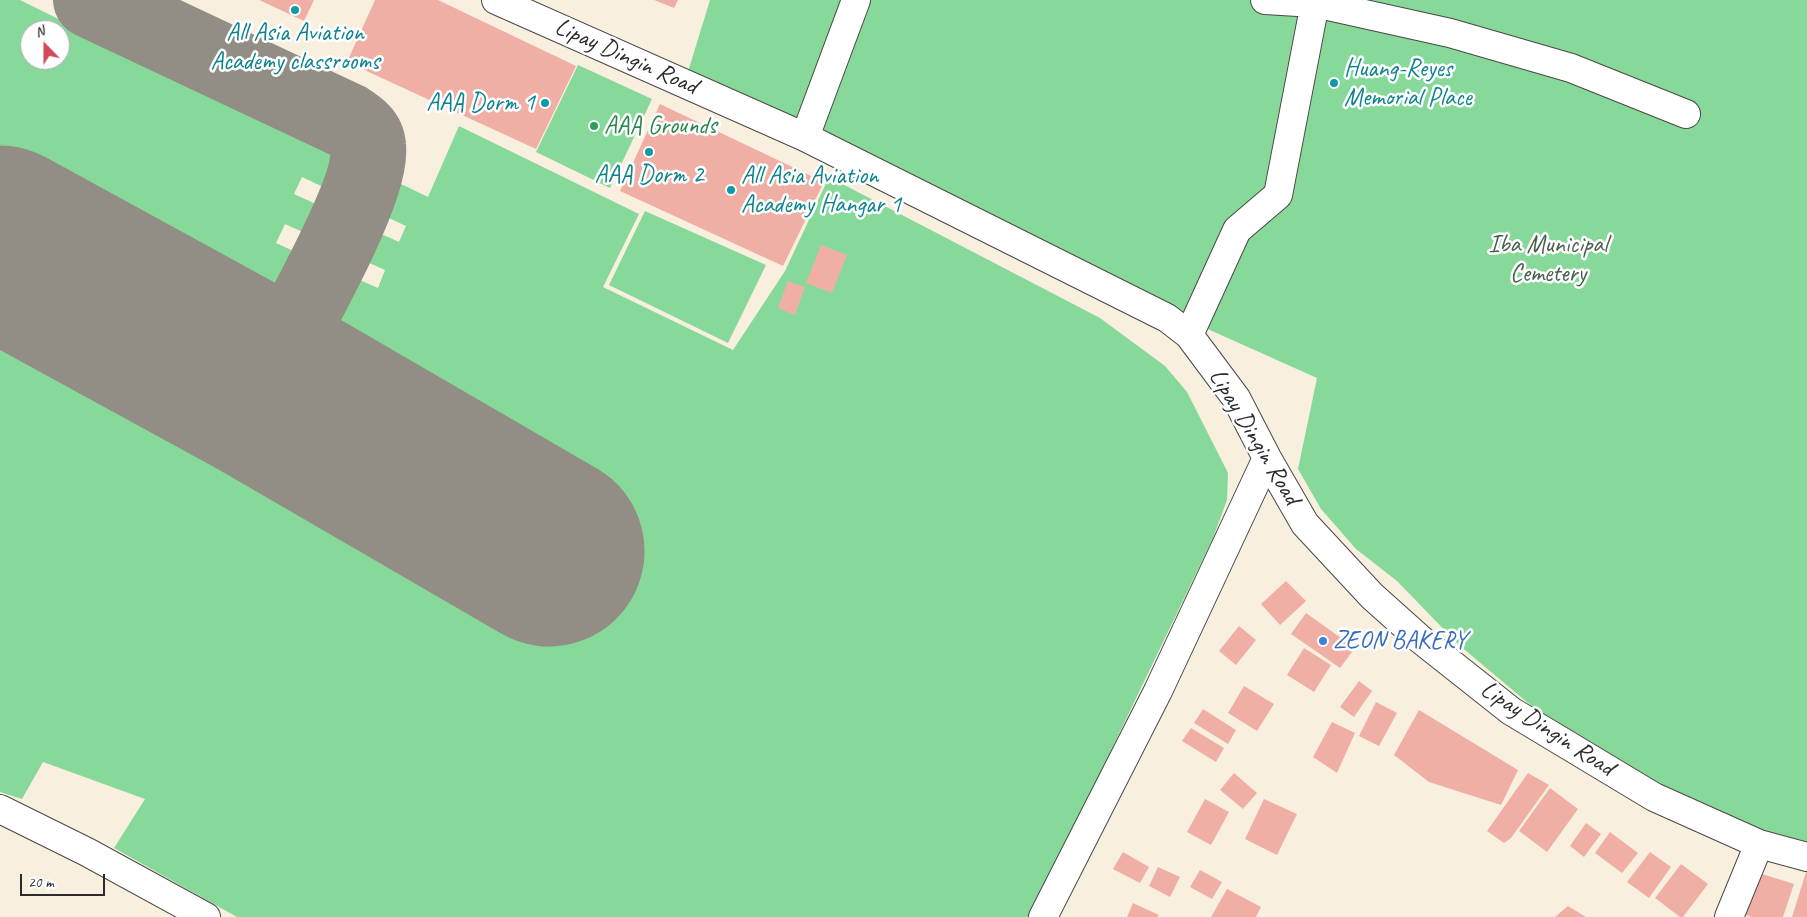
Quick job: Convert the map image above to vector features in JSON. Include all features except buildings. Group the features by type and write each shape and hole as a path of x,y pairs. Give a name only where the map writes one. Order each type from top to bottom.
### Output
{"street":[{"name":"Lipay Dingin Road","path":"496,0 806,137 1167,318 1189,335 1236,398 1267,458 1305,524 1372,596 1420,639 1511,711 1654,796 1759,844 1807,857"},
{"path":"806,137 856,0"},
{"path":"1265,0 1315,2 1450,32 1571,68 1686,114"},
{"path":"1189,335 1237,230 1278,195 1315,2"},
{"path":"1043,917 1158,691 1267,458"},
{"path":"0,809 87,852 206,917"},
{"path":"1729,917 1759,844"}],"green space":[{"path":"0,0 20,0 60,20 20,20 20,70 70,70 70,25 344,160 347,164 348,172 338,194 302,177 294,194 331,211 318,239 285,224 276,243 309,258 267,342 0,201"},
{"name":"Iba Municipal Cemetery","path":"710,0 1807,0 1807,849 1655,790 1534,708 1459,645 1397,581 1356,549 1321,509 1298,469 1317,378 1212,331 687,75"},
{"name":"AAA Grounds","path":"578,65 652,99 610,188 536,152"},
{"path":"459,126 639,214 603,287 733,350 785,271 829,177 1100,318 1165,366 1187,392 1228,473 1227,500 1213,538 1031,917 237,917 114,848 145,799 43,762 22,799 0,792 0,308 523,597 575,504 295,356 339,271 378,288 385,270 347,253 359,224 399,242 406,226 369,209 375,196 386,184 393,182 428,197"},
{"path":"645,211 766,265 728,343 609,285"}],"taxiway":[{"path":"91,0 348,121 366,137 368,146 366,168 358,196 327,265 263,385"}],"runway":[{"path":"0,241 263,385 549,551"}],"place":[{"name":"All Asia Aviation Academy classrooms","path":"295,10"},
{"name":"Huang-Reyes Memorial Place","path":"1334,83"},
{"name":"AAA Dorm 1","path":"545,103"},
{"name":"AAA Grounds","path":"594,126"},
{"name":"AAA Dorm 2","path":"649,152"},
{"name":"All Asia Aviation Academy Hangar 1","path":"731,190"},
{"name":"ZEON BAKERY","path":"1323,641"}]}
